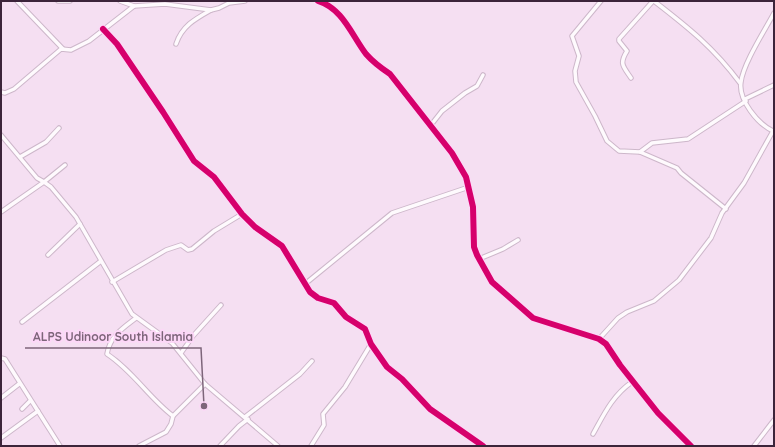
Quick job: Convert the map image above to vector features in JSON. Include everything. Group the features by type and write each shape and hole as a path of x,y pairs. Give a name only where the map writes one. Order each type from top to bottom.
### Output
{"street":[{"path":"17,1 64,49 71,50 89,41 134,6"},
{"path":"58,1 70,1"},
{"path":"120,1 134,6 165,2 212,10"},
{"path":"176,44 179,35 186,26 212,10 229,3 245,1"},
{"path":"318,1 335,10 365,53 390,74 452,153 466,177 469,187 473,207 474,247 492,282 534,318 599,339 606,344 632,382 658,413 691,446"},
{"path":"601,1 572,36 579,56 575,71 576,82 607,140 619,151 640,152 677,168 681,173 726,209"},
{"path":"599,339 618,318 654,300 679,280 711,238 722,213 744,183 774,131 759,122 745,100 740,83 717,53 698,34 653,1 618,41 627,50 621,60 631,78"},
{"path":"740,83 753,51 774,13"},
{"path":"103,29 116,44 163,112 194,161 214,177 242,214 255,227 282,246 313,296 334,303 346,317 365,329 371,344 387,367 402,379 430,409 483,446"},
{"path":"1,92 5,93 14,89 64,49"},
{"path":"431,125 442,111 465,93 477,86 483,75"},
{"path":"640,152 652,143 688,139 745,100 774,84"},
{"path":"20,157 46,142 59,128"},
{"path":"2,137 37,178 44,182 59,197 80,224 112,282 136,318 164,337 181,353 205,384 278,446"},
{"path":"1,212 44,182 65,165"},
{"path":"305,284 392,213 469,187"},
{"path":"112,282 166,250 181,245 188,250 192,249 214,231 242,214"},
{"path":"48,255 80,224"},
{"path":"479,258 503,249 518,240"},
{"path":"22,322 101,261"},
{"path":"181,353 193,336 221,306"},
{"path":"136,318 123,327 112,339 107,354 131,373 160,406 173,416"},
{"path":"311,446 324,425 323,414 345,387 371,344"},
{"path":"1,358 4,359 60,446"},
{"path":"220,446 246,418 300,374 312,361"},
{"path":"593,434 616,394 632,382"},
{"path":"1,398 19,384"},
{"path":"139,446 166,432 171,424 173,416 205,384"},
{"path":"22,409 30,401"},
{"path":"1,438 38,411"},
{"path":"754,446 774,420"}],"cycle path":[{"path":"318,1 327,5 340,16 366,54 371,60 390,74 452,153 466,177 473,207 474,247 492,282 533,318 599,339 606,344 620,365 658,413 691,446"},
{"path":"103,29 117,44 194,161 214,177 242,214 255,227 282,246 310,292 318,298 334,303 346,317 365,329 371,344 387,367 402,379 430,409 483,446"}],"place":[{"name":"ALPS Udinoor South Islamia","path":"204,406"}]}
